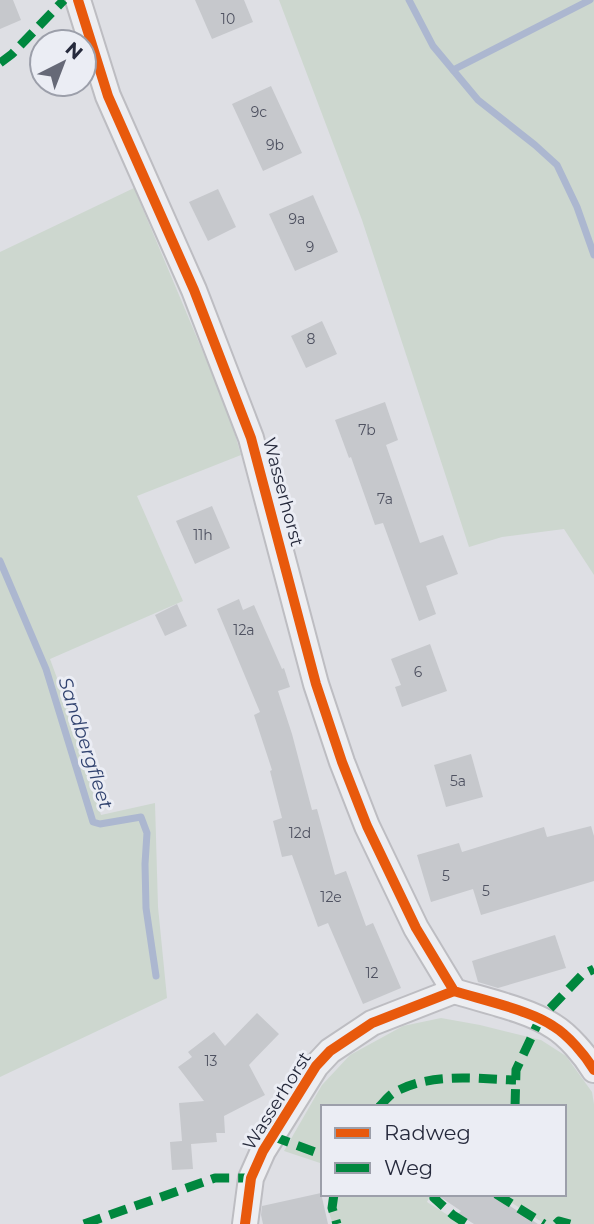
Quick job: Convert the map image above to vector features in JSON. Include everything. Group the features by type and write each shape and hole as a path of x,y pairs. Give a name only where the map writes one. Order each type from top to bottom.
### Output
{"street":[{"name":"Wasserhorst","path":"78,0 108,96 194,290 251,438 316,684 342,762 367,826 416,928 454,991 372,1023 330,1051 316,1066 262,1151 251,1178 244,1224"},
{"path":"454,991 508,1007 555,1026 579,1049 594,1070"}],"shaded area":[{"path":"279,0 594,0 594,575 564,529 502,537 469,547 362,220"},
{"path":"134,188 229,414 241,455 137,496 183,601 50,659 76,730 101,815 155,803 158,907 167,998 0,1077 0,252"},
{"path":"441,1018 480,1025 541,1040 566,1056 592,1092 594,1104 594,1224 545,1224 501,1196 566,1196 566,1105 321,1105 321,1163 284,1151 322,1085 350,1055 403,1026"},
{"path":"330,1196 430,1196 427,1202 462,1224 333,1224 328,1210"}],"building":[{"path":"0,0 13,0 21,20 0,29"},
{"path":"195,0 244,0 253,22 212,39"},
{"path":"271,86 302,153 263,171 232,104"},
{"path":"218,189 236,227 208,241 189,202"},
{"path":"313,195 338,252 295,271 269,214"},
{"path":"322,321 337,354 306,368 291,336"},
{"path":"385,402 398,440 386,445 420,543 443,535 458,574 426,586 436,614 419,621 383,523 375,525 335,420"},
{"path":"212,506 230,548 195,564 176,521"},
{"path":"239,599 243,610 254,605 282,669 284,668 290,687 278,691 312,810 317,809 335,875 346,871 366,926 373,923 401,988 363,1004 328,923 318,927 292,855 282,857 273,821 282,818 270,771 272,770 254,715 260,712 217,609"},
{"path":"177,604 187,626 165,636 155,615"},
{"path":"430,644 447,691 402,707 395,687 401,685 391,659"},
{"path":"471,754 483,797 446,807 434,765"},
{"path":"591,826 594,836 594,881 481,915 473,889 431,902 417,855 459,843 462,852 544,827 547,837"},
{"path":"555,935 566,968 498,988 478,982 472,961"},
{"path":"257,1013 279,1034 249,1065 265,1095 224,1116 225,1133 216,1133 217,1142 191,1144 193,1169 172,1170 170,1142 182,1141 179,1103 204,1101 178,1067 192,1057 188,1052 214,1032 225,1046"},
{"path":"321,1193 328,1224 263,1224 262,1206"},
{"path":"439,1196 494,1196 538,1224 474,1224 458,1214 461,1211"}],"waterway":[{"path":"409,0 433,46 478,100 557,165 577,207 594,255"},
{"path":"453,70 590,0"},
{"name":"Sandbergfleet","path":"0,561 46,669 93,822 100,824 141,817 147,833 146,908 156,976"}],"marked path":[{"path":"0,63 64,0"},
{"path":"515,1105 516,1070 540,1019 582,975 594,969"},
{"path":"381,1105 395,1092 439,1079 516,1080"},
{"path":"272,1136 321,1154"},
{"path":"84,1224 215,1178 251,1178"},
{"path":"334,1196 332,1208 337,1224"},
{"path":"436,1196 434,1198 453,1215 467,1224"},
{"path":"499,1196 544,1224"},
{"path":"556,1224 559,1221 570,1224"}],"cycle path":[{"path":"78,0 108,96 194,290 251,438 316,684 342,762 367,826 416,928 454,991 543,1020 570,1040 594,1070"},
{"path":"245,1224 251,1178 263,1151 316,1066 330,1051 372,1023 454,991"}]}
